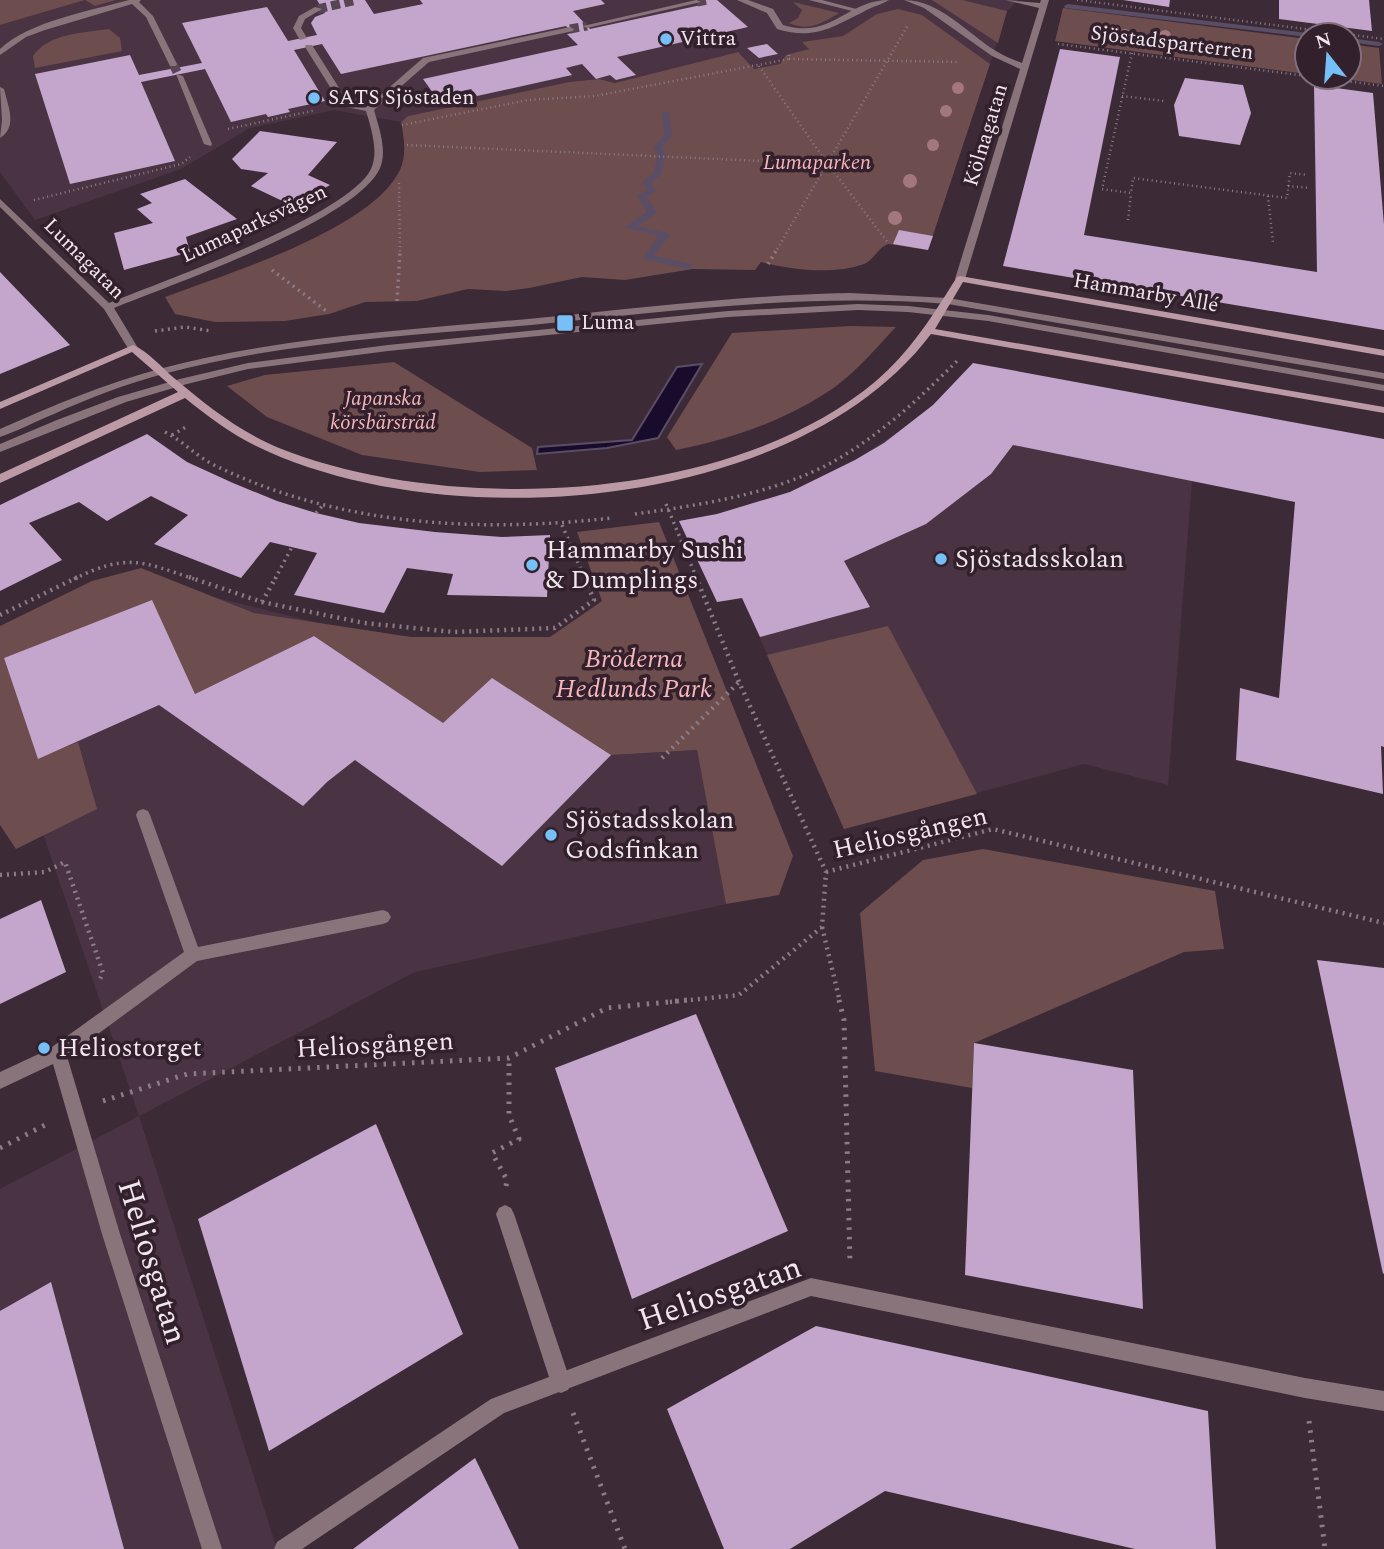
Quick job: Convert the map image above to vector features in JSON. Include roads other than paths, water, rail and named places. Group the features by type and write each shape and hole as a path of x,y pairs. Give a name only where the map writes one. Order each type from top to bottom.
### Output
{"street":[{"path":"0,53 5,44 36,30 136,0 149,16 173,64"},
{"path":"741,0 771,10 780,27 797,32 825,29 885,0"},
{"path":"813,0 860,11"},
{"path":"908,0 921,4 995,54 1025,68"},
{"path":"1009,0 1044,3"},
{"path":"587,26 697,2"},
{"name":"Kölnagatan","path":"960,279 1044,3"},
{"path":"303,38 297,28 302,18 318,9"},
{"path":"309,47 345,104 370,109 426,60 569,29"},
{"path":"179,76 208,144"},
{"path":"0,89 7,120 5,131 0,135"},
{"name":"Lumaparksvägen","path":"108,307 246,250 339,205 366,184 375,171 378,143 370,109"},
{"name":"Lumagatan","path":"2,204 12,219 108,307 133,348"},
{"path":"0,406 133,348 184,394 240,433 275,450 336,472 404,487 452,493 600,489 657,479 720,463 775,444 831,417 863,397 898,368 930,331 960,279"},
{"name":"Hammarby Allé","path":"960,279 1384,353"},
{"path":"0,433 62,406 160,372 220,358 303,345 733,300 852,294 948,301 1384,376"},
{"path":"0,448 83,412 173,384 281,361 727,314 845,307 941,312 1384,388"},
{"path":"930,331 1384,410"},
{"path":"0,479 184,394"},
{"path":"143,814 193,955"},
{"path":"0,1081 58,1053 193,955 383,917"},
{"name":"Heliosgatan","path":"58,1053 111,1234 212,1549"},
{"path":"505,1214 561,1383"},
{"name":"Heliosgatan","path":"284,1549 498,1406 811,1287 1305,1388 1384,1401"}],"waterway":[{"path":"1068,6 1293,33"},
{"path":"1363,42 1379,44"},
{"path":"665,113 668,136 657,147 662,154 657,175 646,182 652,191 642,196 652,213 630,227 665,235 648,257 688,266"}],"tunnel":[{"path":"318,9 357,0"},
{"path":"697,2 707,0"},
{"path":"570,29 587,26"},
{"path":"173,64 179,76"}],"place":[{"name":"Vittra","path":"666,39"},
{"name":"SATS Sjöstaden","path":"314,98"},
{"name":"Luma","path":"565,323"},
{"name":"Sjöstadsskolan","path":"941,559"},
{"name":"Hammarby Sushi & Dumplings","path":"532,565"},
{"name":"Sjöstadsskolan Godsfinkan","path":"551,835"},
{"name":"Heliostorget","path":"44,1048"}],"park label":[{"name":"Lumaparken","path":"817,163"},
{"name":"Japanska körsbärsträd","path":"383,411"},
{"name":"Bröderna Hedlunds Park","path":"634,674"}]}
